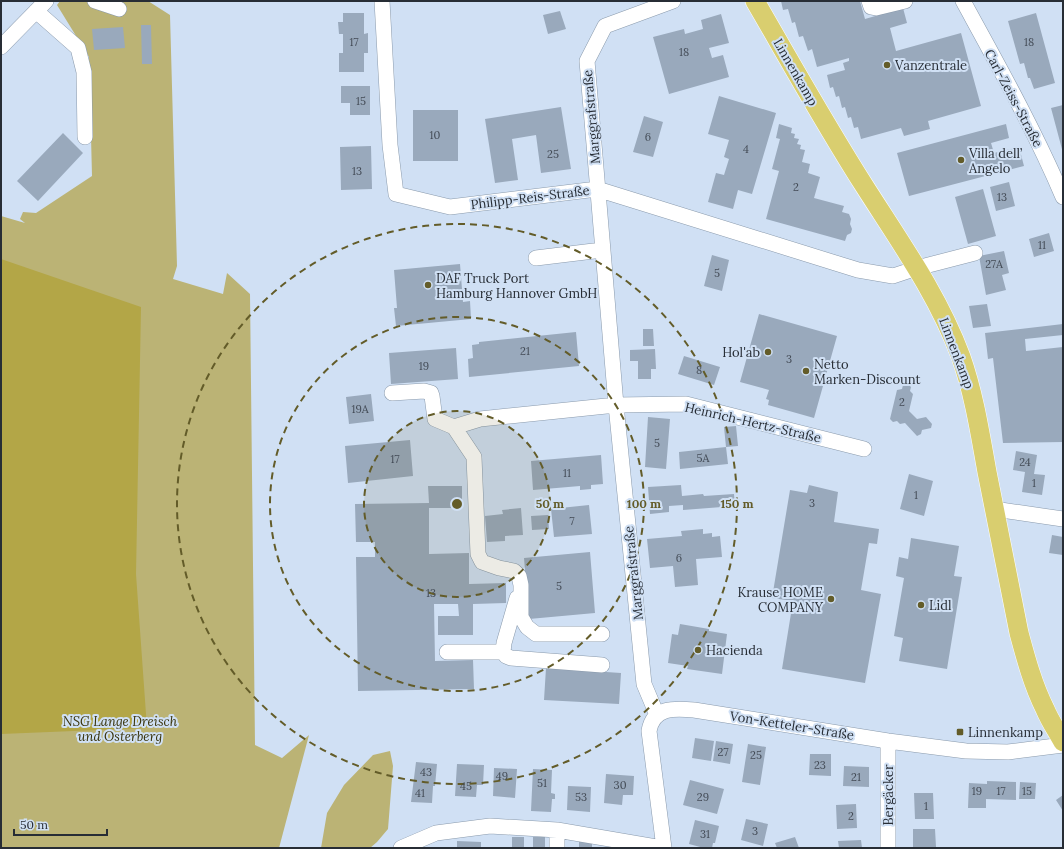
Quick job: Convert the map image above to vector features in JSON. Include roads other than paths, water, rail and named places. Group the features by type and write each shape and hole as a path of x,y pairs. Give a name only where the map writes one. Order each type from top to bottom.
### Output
{"main road":[{"name":"Linnenkamp","path":"755,1 811,98 917,268 943,315 961,358 973,398 1019,633 1026,658 1045,710 1063,742"}],"street":[{"path":"95,1 119,9"},
{"name":"Philipp-Reis-Straße","path":"382,1 390,145 396,194 450,207 597,189 858,270 893,276 917,268 975,253"},
{"name":"Marggrafstraße","path":"657,715 644,684 616,405 587,61 605,26 673,1"},
{"path":"869,1 871,7 876,8 905,1"},
{"name":"Carl-Zeiss-Straße","path":"963,1 1024,114 1063,197"},
{"path":"1,47 41,6 78,48 84,72 85,137"},
{"path":"536,258 602,250"},
{"path":"392,393 416,391 429,392 432,396 435,419 454,427 474,457 478,554 482,562 514,571 519,576 521,585 521,617 528,627 536,634 602,634"},
{"name":"Heinrich-Hertz-Straße","path":"616,405 686,404 864,448"},
{"path":"454,427 480,419 616,405"},
{"path":"994,509 1063,519"},
{"path":"503,652 508,628 521,585"},
{"path":"447,652 503,652 506,656 511,658 602,665"},
{"name":"Von-Ketteler-Straße","path":"657,715 663,711 672,709 694,710 888,741 966,751 1008,752 1063,745"},
{"path":"401,848 436,841 490,826 557,830 663,848 649,735 651,724 657,715"},
{"name":"Bergäcker","path":"888,741 888,848"},
{"path":"557,830 557,848"}],"place":[{"name":"Vanzentrale","path":"887,65"},
{"name":"Villa dell’ Angelo","path":"961,160"},
{"name":"DAF Truck Port Hamburg Hannover GmbH","path":"428,285"},
{"name":"Hol'ab","path":"768,352"},
{"name":"Netto Marken-Discount","path":"806,371"},
{"name":"Krause HOME COMPANY","path":"831,599"},
{"name":"Lidl","path":"921,605"},
{"name":"Hacienda","path":"698,650"},
{"name":"Linnenkamp","path":"960,732"}],"park label":[{"name":"NSG Lange Dreisch und Osterberg","path":"120,728"}]}
